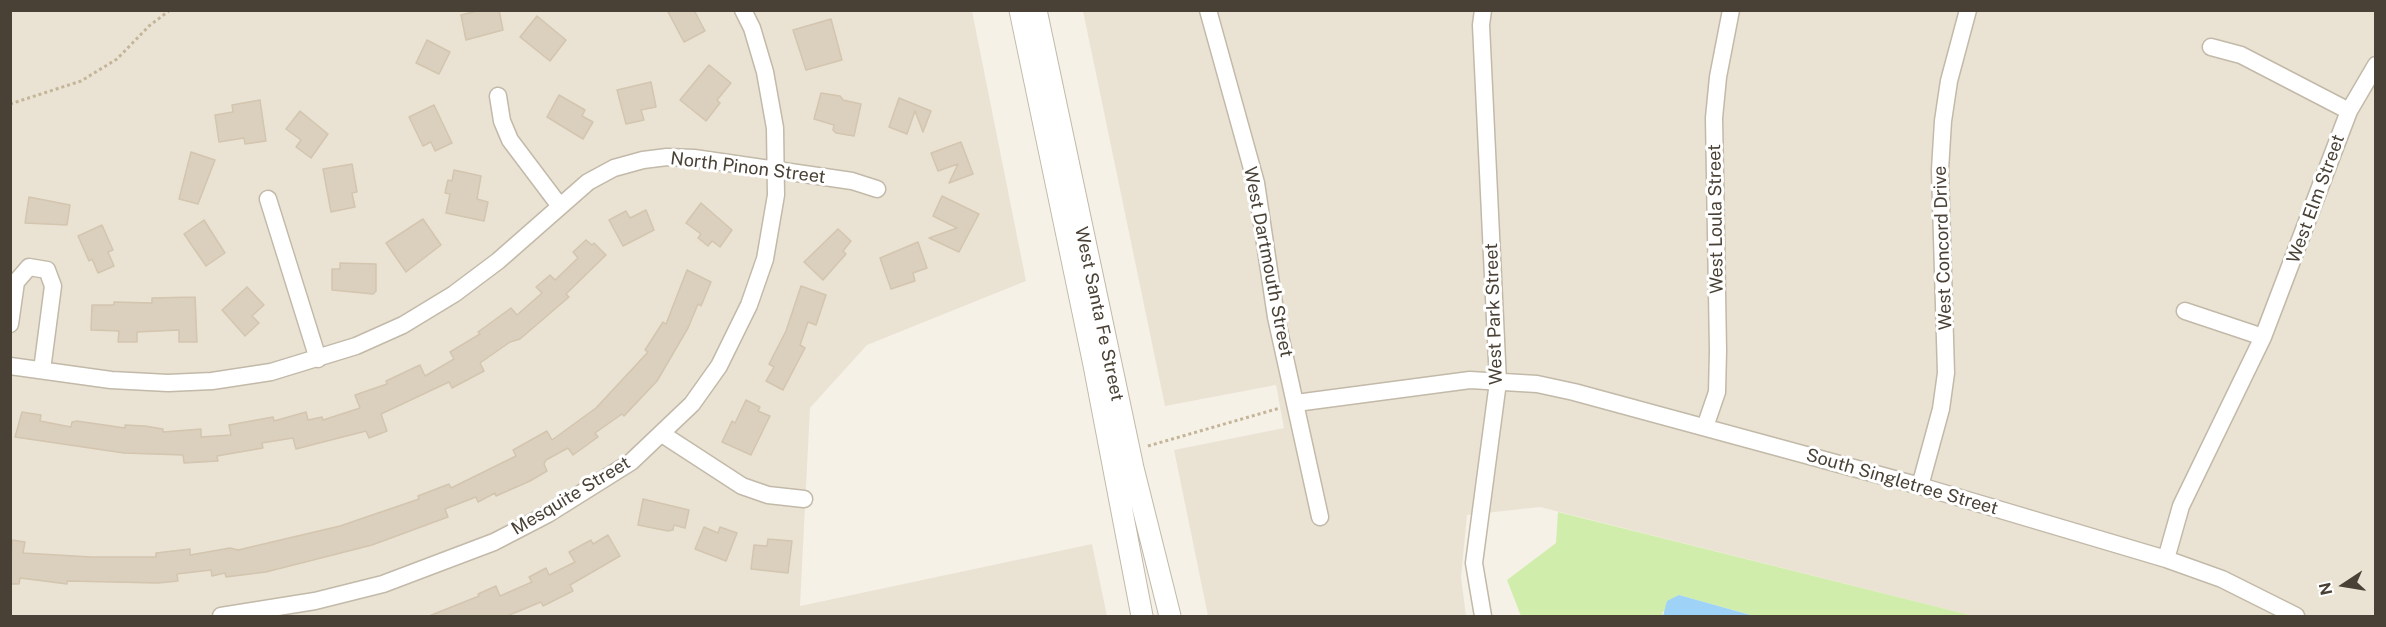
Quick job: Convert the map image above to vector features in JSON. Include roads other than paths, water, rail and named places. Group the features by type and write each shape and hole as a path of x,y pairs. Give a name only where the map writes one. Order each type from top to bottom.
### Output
{"street":[{"name":"Mesquite Street","path":"223,616 315,601 383,584 494,542 548,514 631,462 692,404 719,366 749,305 771,231 776,195 775,128 765,72 752,28 742,10"},
{"name":"West Santa Fe Street","path":"1020,10 1094,365 1142,616"},
{"name":"West Santa Fe Street","path":"1036,10 1129,452 1170,616"},
{"name":"West Dartmouth Street","path":"1208,10 1256,183 1276,317 1320,517"},
{"name":"West Park Street","path":"1483,10 1481,25 1498,382 1474,563 1483,616"},
{"name":"West Loula Street","path":"1705,427 1717,392 1718,362 1714,118 1718,77 1731,10"},
{"name":"West Concord Drive","path":"1920,486 1941,409 1946,373 1941,150 1949,81 1968,10"},
{"path":"2211,47 2241,56 2349,111"},
{"name":"West Elm Street","path":"2166,559 2181,506 2263,337 2349,111 2376,65"},
{"path":"498,96 502,121 510,140 559,205"},
{"name":"North Pinon Street","path":"10,366 111,380 190,382 262,374 318,359 356,346 403,325 445,300 498,261 559,205 588,182 614,168 643,160 667,157 694,158 852,182 877,189"},
{"path":"268,199 318,359"},
{"path":"10,324 16,282 29,267 47,270 53,286 42,370"},
{"path":"2185,311 2263,337"},
{"name":"South Singletree Street","path":"1296,403 1470,380 1537,384 1920,486 2166,559 2222,579 2296,616"},
{"path":"662,434 742,486 768,495 804,499"}],"water":[{"path":"1679,595 1754,616 1663,616 1667,601"}]}
